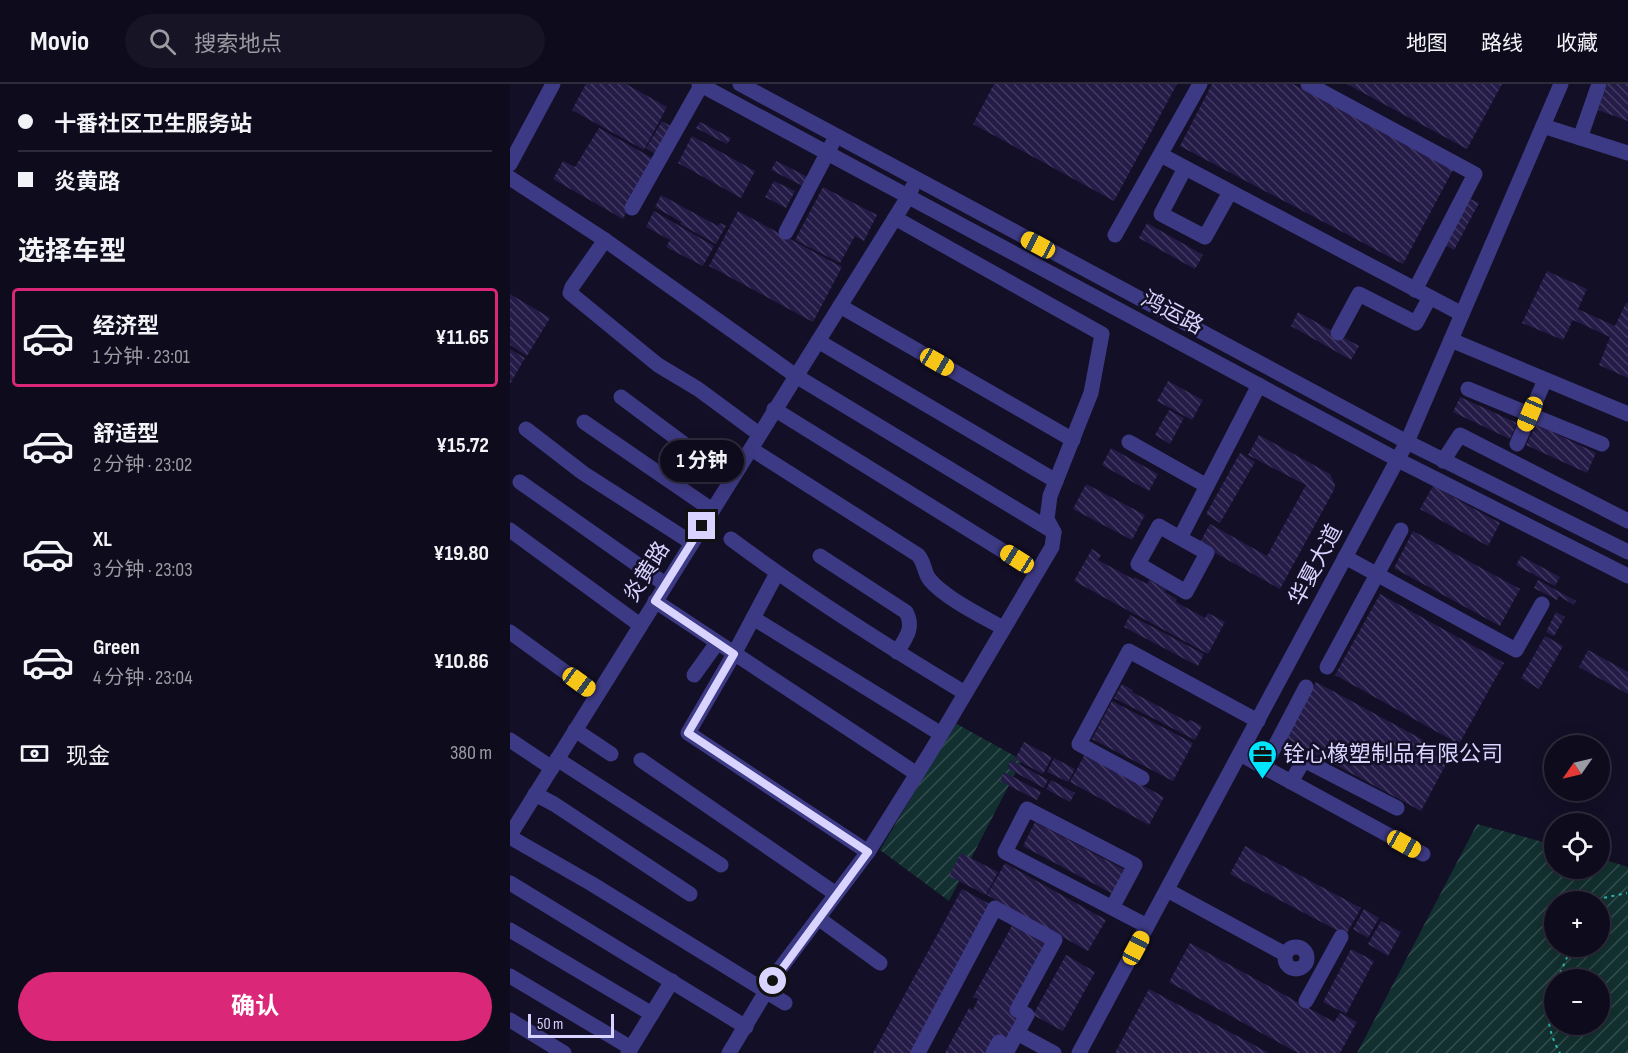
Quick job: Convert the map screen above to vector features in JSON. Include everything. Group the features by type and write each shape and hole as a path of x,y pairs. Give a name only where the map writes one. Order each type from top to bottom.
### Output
{"street":[{"path":"510,164 553,84"},
{"path":"632,208 701,84"},
{"name":"鸿运路","path":"701,84 1398,460 1628,576"},
{"name":"鸿运路","path":"740,84 1407,442 1628,552"},
{"path":"1115,235 1200,84"},
{"path":"1308,84 1475,174 1415,290"},
{"name":"华夏大道","path":"1079,1053 1407,442 1561,84"},
{"path":"1580,138 1599,84"},
{"path":"1543,126 1628,153"},
{"path":"786,232 836,136"},
{"path":"1161,155 1462,314"},
{"path":"1185,168 1161,214 1205,237 1230,192"},
{"path":"510,178 605,240 796,376 1054,532"},
{"name":"炎黄路","path":"510,836 908,197 915,179"},
{"path":"729,1053 779,970 868,852 1052,547 1054,532 1047,519 1050,496 1091,393 1102,334 895,218"},
{"path":"605,240 570,293 658,364 698,389 759,434"},
{"path":"1338,333 1359,294 1416,323 1430,297"},
{"path":"840,306 1073,440"},
{"path":"1451,340 1628,414"},
{"path":"818,341 1056,481"},
{"path":"1517,444 1545,380"},
{"path":"1180,538 1259,386"},
{"path":"1468,389 1602,444"},
{"path":"621,397 731,479"},
{"path":"774,409 1037,572"},
{"path":"584,422 712,510"},
{"path":"526,429 583,473 692,543"},
{"path":"1443,460 1460,435 1628,521"},
{"path":"1129,442 1207,486"},
{"path":"756,452 918,555 923,561 926,574 940,590 1003,628"},
{"path":"520,482 665,584"},
{"path":"1159,526 1180,538 1207,553 1186,592 1138,564 1159,526"},
{"path":"510,530 640,625"},
{"path":"1327,667 1401,531"},
{"path":"731,539 777,573 897,652 965,693"},
{"path":"820,556 906,612 910,619 910,627 908,635 897,652"},
{"path":"1345,557 1516,650 1542,604"},
{"path":"777,573 688,733 868,852"},
{"path":"655,601 917,774"},
{"path":"753,618 941,734"},
{"path":"510,632 597,695"},
{"path":"694,675 717,643"},
{"path":"1143,778 1079,744 1129,651 1258,721"},
{"path":"1264,767 1306,687"},
{"path":"575,730 611,754"},
{"path":"510,740 555,763 721,866"},
{"path":"1240,754 1423,854"},
{"path":"641,760 836,894"},
{"path":"1291,782 1304,760 1397,808"},
{"path":"536,794 690,894"},
{"path":"1112,908 1135,865 1027,809 1005,852 1147,927"},
{"path":"510,836 785,1003"},
{"path":"510,884 746,1027"},
{"path":"1167,890 1285,954 1293,947 1300,947 1308,956 1307,964 1322,971"},
{"path":"918,1053 995,908 1054,940 1017,1010 1027,1015 1009,1048 999,1042 993,1053"},
{"path":"818,918 880,963"},
{"path":"510,930 652,1014"},
{"path":"1306,1001 1341,937"},
{"path":"510,976 630,1050 672,981"},
{"path":"510,1020 564,1053"},
{"path":"1017,1033 1054,1053"}],"path":[{"path":"1610,897 1627,893"},
{"path":"1550,1035 1560,1053"}],"green space":[{"path":"955,723 1022,760 949,901 880,850"},
{"path":"1477,824 1544,842 1544,879 1610,879 1610,861 1628,867 1628,1053 1357,1053"}],"building":[{"path":"586,84 626,84 667,107 644,150 572,110"},
{"path":"994,84 1177,84 1114,201 973,124"},
{"path":"1212,84 1293,84 1454,168 1403,264 1180,146"},
{"path":"1347,84 1502,84 1467,149"},
{"path":"1607,84 1628,84 1628,121 1598,110"},
{"path":"662,121 672,127 655,154 646,148"},
{"path":"700,122 731,138 727,144 696,128"},
{"path":"599,128 654,159 623,219 553,179 563,161 575,167"},
{"path":"692,136 755,171 741,198 678,163"},
{"path":"776,161 810,178 805,187 771,170"},
{"path":"774,181 795,191 786,208 765,197"},
{"path":"823,187 877,215 864,241 855,236 840,263 795,240"},
{"path":"661,195 718,226 720,223 726,226 716,244 655,207"},
{"path":"1470,199 1479,203 1454,250 1445,245"},
{"path":"654,211 714,246 703,266 666,247 670,240 646,227"},
{"path":"738,211 842,267 813,322 709,266"},
{"path":"1147,223 1203,255 1195,269 1139,238"},
{"path":"1547,271 1587,289 1578,309 1615,326 1628,303 1628,378 1599,365 1610,337 1573,320 1563,340 1522,323"},
{"path":"510,294 550,318 527,356 510,345"},
{"path":"1298,312 1359,346 1351,360 1291,326"},
{"path":"510,349 525,358 510,384"},
{"path":"1168,381 1203,400 1192,420 1157,401"},
{"path":"1460,397 1517,423 1510,439 1453,412"},
{"path":"1169,410 1184,418 1170,444 1155,435"},
{"path":"1536,424 1596,453 1587,473 1526,445"},
{"path":"1259,435 1330,474 1335,485 1280,589 1199,544 1210,524 1267,556 1306,485 1248,455"},
{"path":"1111,448 1158,474 1149,491 1102,465"},
{"path":"1240,453 1255,462 1220,523 1206,514"},
{"path":"1086,484 1145,515 1132,540 1073,509"},
{"path":"1433,486 1500,523 1488,546 1420,509"},
{"path":"1413,531 1520,589 1500,626 1394,568"},
{"path":"1092,549 1101,555 1098,560 1133,579 1134,577 1147,584 1149,580 1166,589 1165,592 1177,599 1176,602 1205,618 1208,613 1225,622 1208,654 1074,581"},
{"path":"1521,556 1560,577 1555,586 1516,565"},
{"path":"1538,580 1576,601 1574,605 1559,596 1557,600 1534,588"},
{"path":"1380,594 1504,663 1459,744 1335,675"},
{"path":"1556,612 1565,617 1554,636 1546,632"},
{"path":"1130,615 1204,654 1198,666 1124,627"},
{"path":"1545,636 1563,646 1539,689 1521,678"},
{"path":"1588,650 1628,672 1628,694 1579,667"},
{"path":"1316,682 1451,755 1421,811 1286,738"},
{"path":"1122,684 1133,690 1132,692 1188,722 1190,720 1202,726 1195,740 1114,698"},
{"path":"1112,701 1193,743 1173,781 1092,739"},
{"path":"1024,742 1052,757 1043,774 1015,759"},
{"path":"1085,754 1164,797 1149,825 1070,782"},
{"path":"1054,758 1075,769 1068,782 1047,772"},
{"path":"1011,760 1048,780 1044,788 1007,768"},
{"path":"1004,772 1041,792 1037,800 1000,781"},
{"path":"1051,780 1075,793 1070,802 1046,789"},
{"path":"1035,822 1127,871 1115,895 1023,846"},
{"path":"1245,846 1361,908 1346,935 1230,874"},
{"path":"961,853 998,872 986,895 949,876"},
{"path":"1005,863 1106,920 1088,951 987,895"},
{"path":"962,889 995,907 916,1053 873,1053"},
{"path":"1364,909 1379,918 1368,938 1353,929"},
{"path":"1381,921 1401,932 1388,956 1368,944"},
{"path":"1014,922 1050,941 1008,1041 996,1035 987,1053 945,1053 969,1008 973,1010 978,999 973,997"},
{"path":"1190,943 1334,1022 1340,1013 1357,1022 1340,1053 1298,1053 1169,982"},
{"path":"1351,949 1374,961 1346,1014 1323,1002"},
{"path":"1066,955 1095,972 1063,1031 1033,1015"},
{"path":"1149,989 1269,1053 1115,1053"}],"place":[{"name":"铨心橡塑制品有限公司","path":"1262,780"}],"route":[{"path":"702,526 655,601 734,654 688,733 868,852 773,981"}]}
